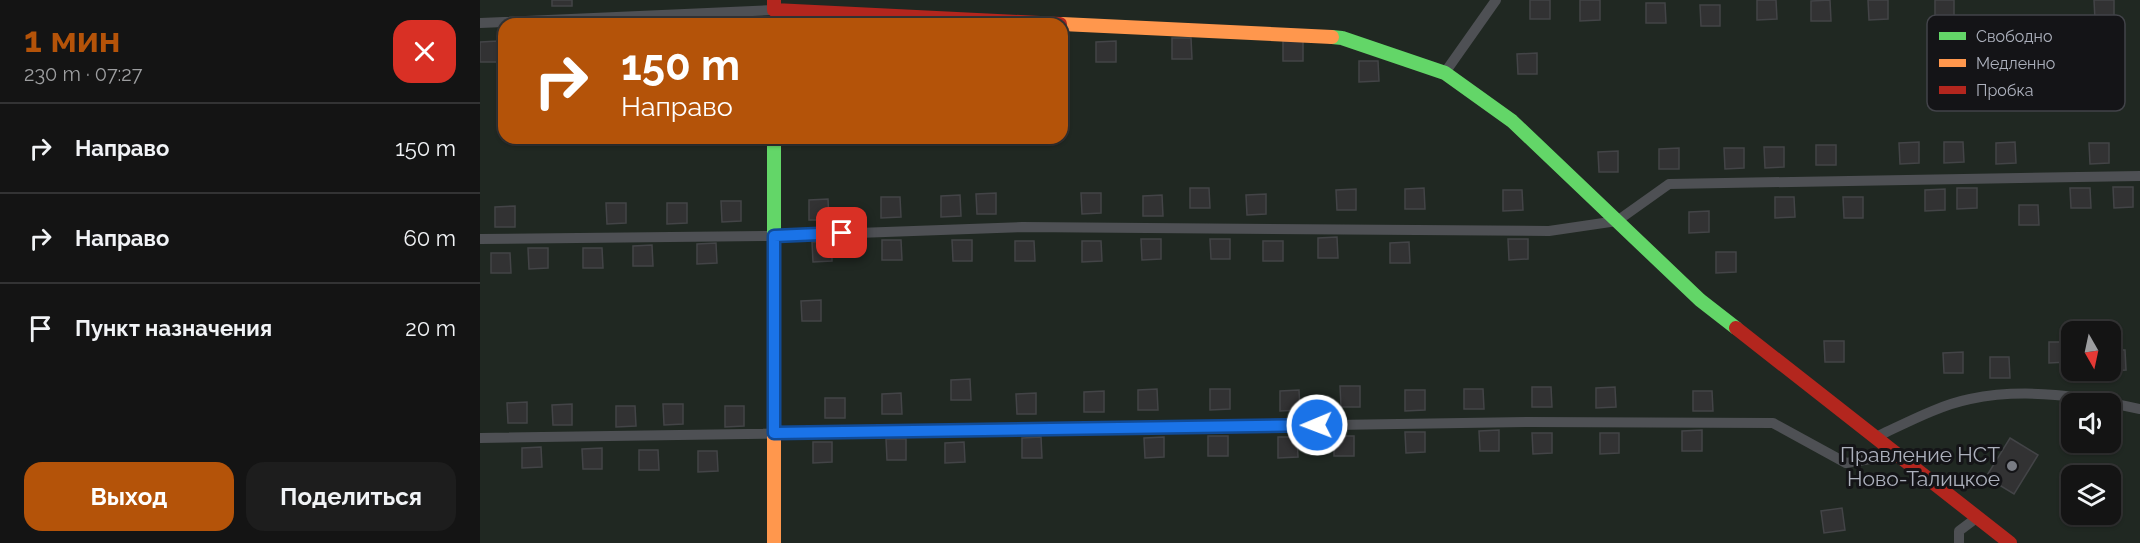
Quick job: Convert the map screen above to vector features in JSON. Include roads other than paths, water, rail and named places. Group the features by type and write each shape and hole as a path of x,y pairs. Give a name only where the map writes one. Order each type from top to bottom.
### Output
{"street":[{"path":"774,5 970,18"},
{"path":"1068,24 1342,38 1446,73 1512,121 1700,300 1900,454 2010,543"},
{"path":"774,144 774,543"}],"lane":[{"path":"1446,73 1496,0"},
{"path":"562,18 774,5"},
{"path":"480,23 498,22"},
{"path":"480,239 774,236 1022,227 1549,231 1617,221 1670,184 2140,176"},
{"path":"1877,436 1968,399 2012,393 2070,395 2140,409"},
{"path":"480,438 1529,422 1773,423 1846,463 1900,454"},
{"path":"1959,543 1959,531 1978,517"}],"place":[{"name":"Правление НСТ Ново-Талицкое","path":"2012,466"}]}
